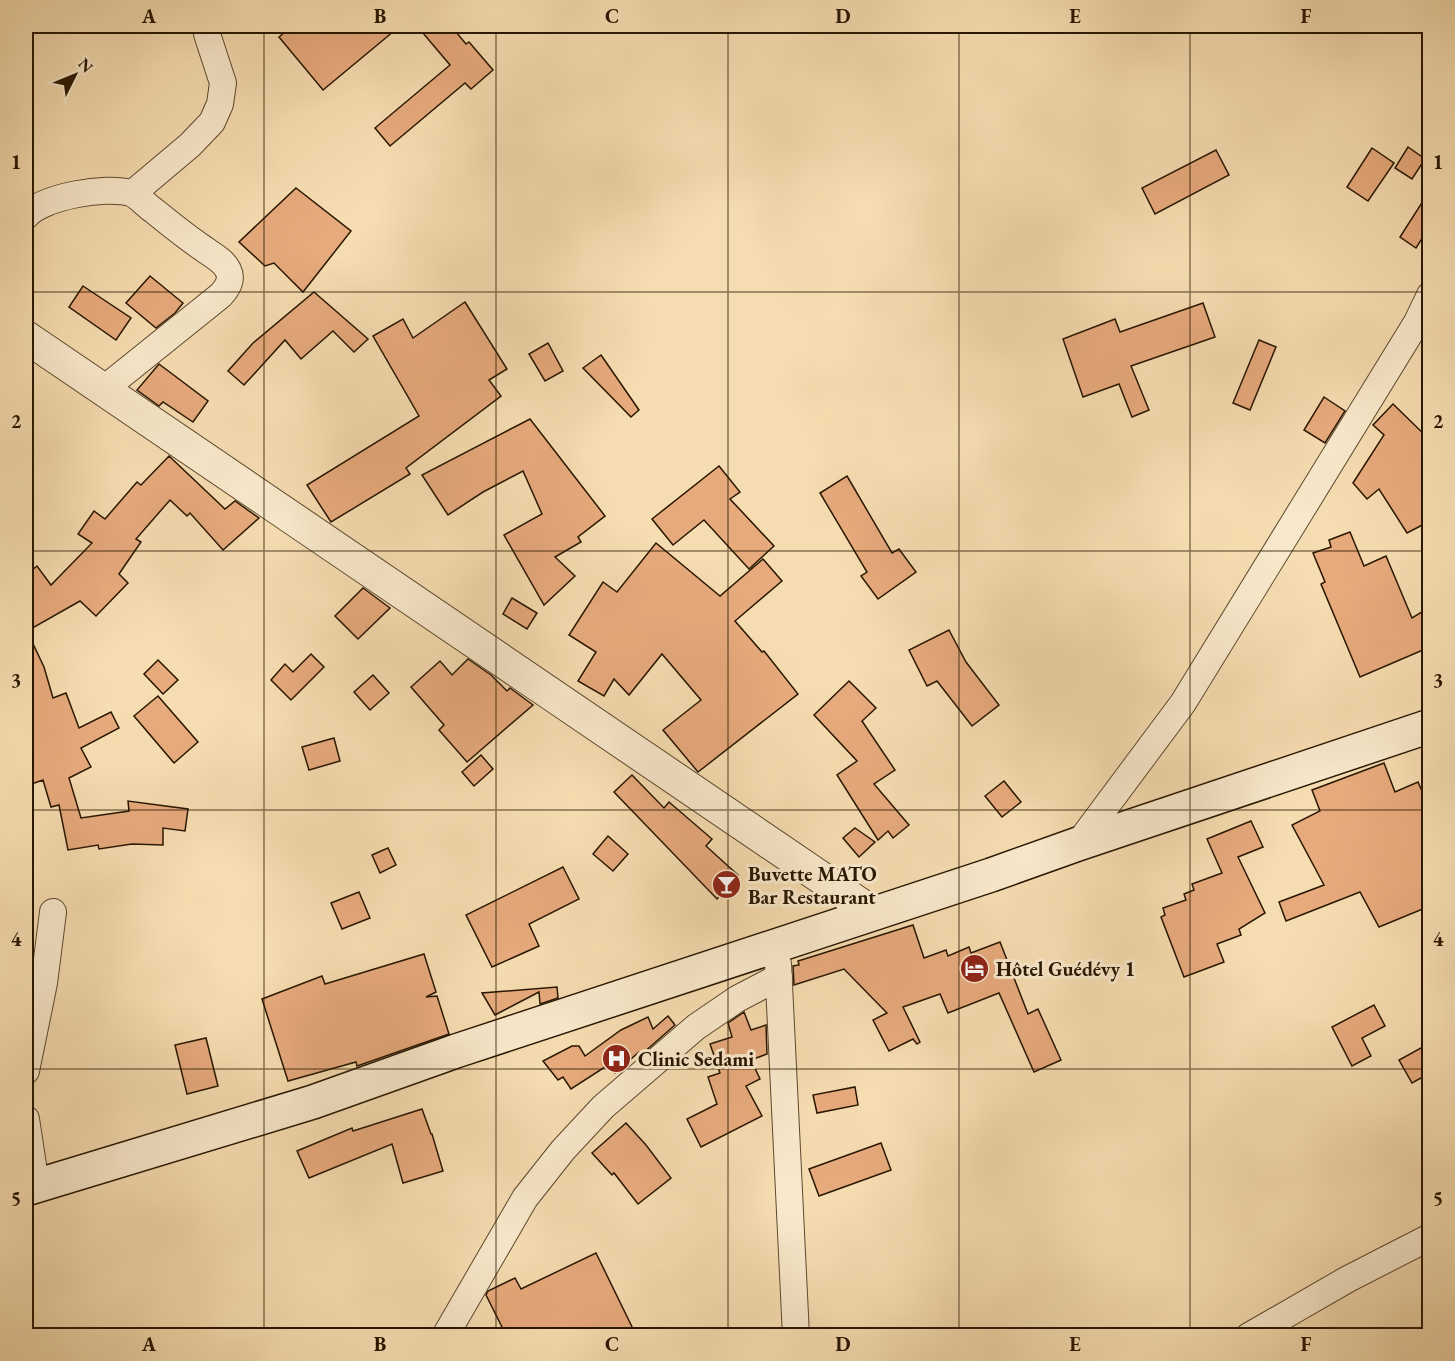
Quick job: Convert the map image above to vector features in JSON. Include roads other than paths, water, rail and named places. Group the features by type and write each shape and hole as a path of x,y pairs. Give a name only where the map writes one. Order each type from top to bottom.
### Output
{"main road":[{"path":"31,1187 313,1102 456,1051 991,875 1430,726"}],"street":[{"path":"133,194 190,145 212,122 220,104 222,82 207,34 207,26"},
{"path":"26,216 29,211 58,198 107,190 133,194 183,235 221,261 228,270 230,277 228,287 104,389"},
{"path":"1078,844 1183,703 1410,332 1430,295"},
{"path":"26,337 873,913"},
{"path":"26,1071 44,983 53,912"},
{"path":"777,945 796,1335"},
{"path":"445,1335 525,1198 562,1150 603,1107 696,1027 737,999 779,977"},
{"path":"26,1119 31,1187"},
{"path":"1249,1335 1348,1279 1430,1237"}],"place":[{"name":"Buvette MATO Bar Restaurant","path":"727,885"},
{"name":"Hôtel Guédévy 1","path":"975,969"},
{"name":"Clinic Sedami","path":"617,1059"}]}
